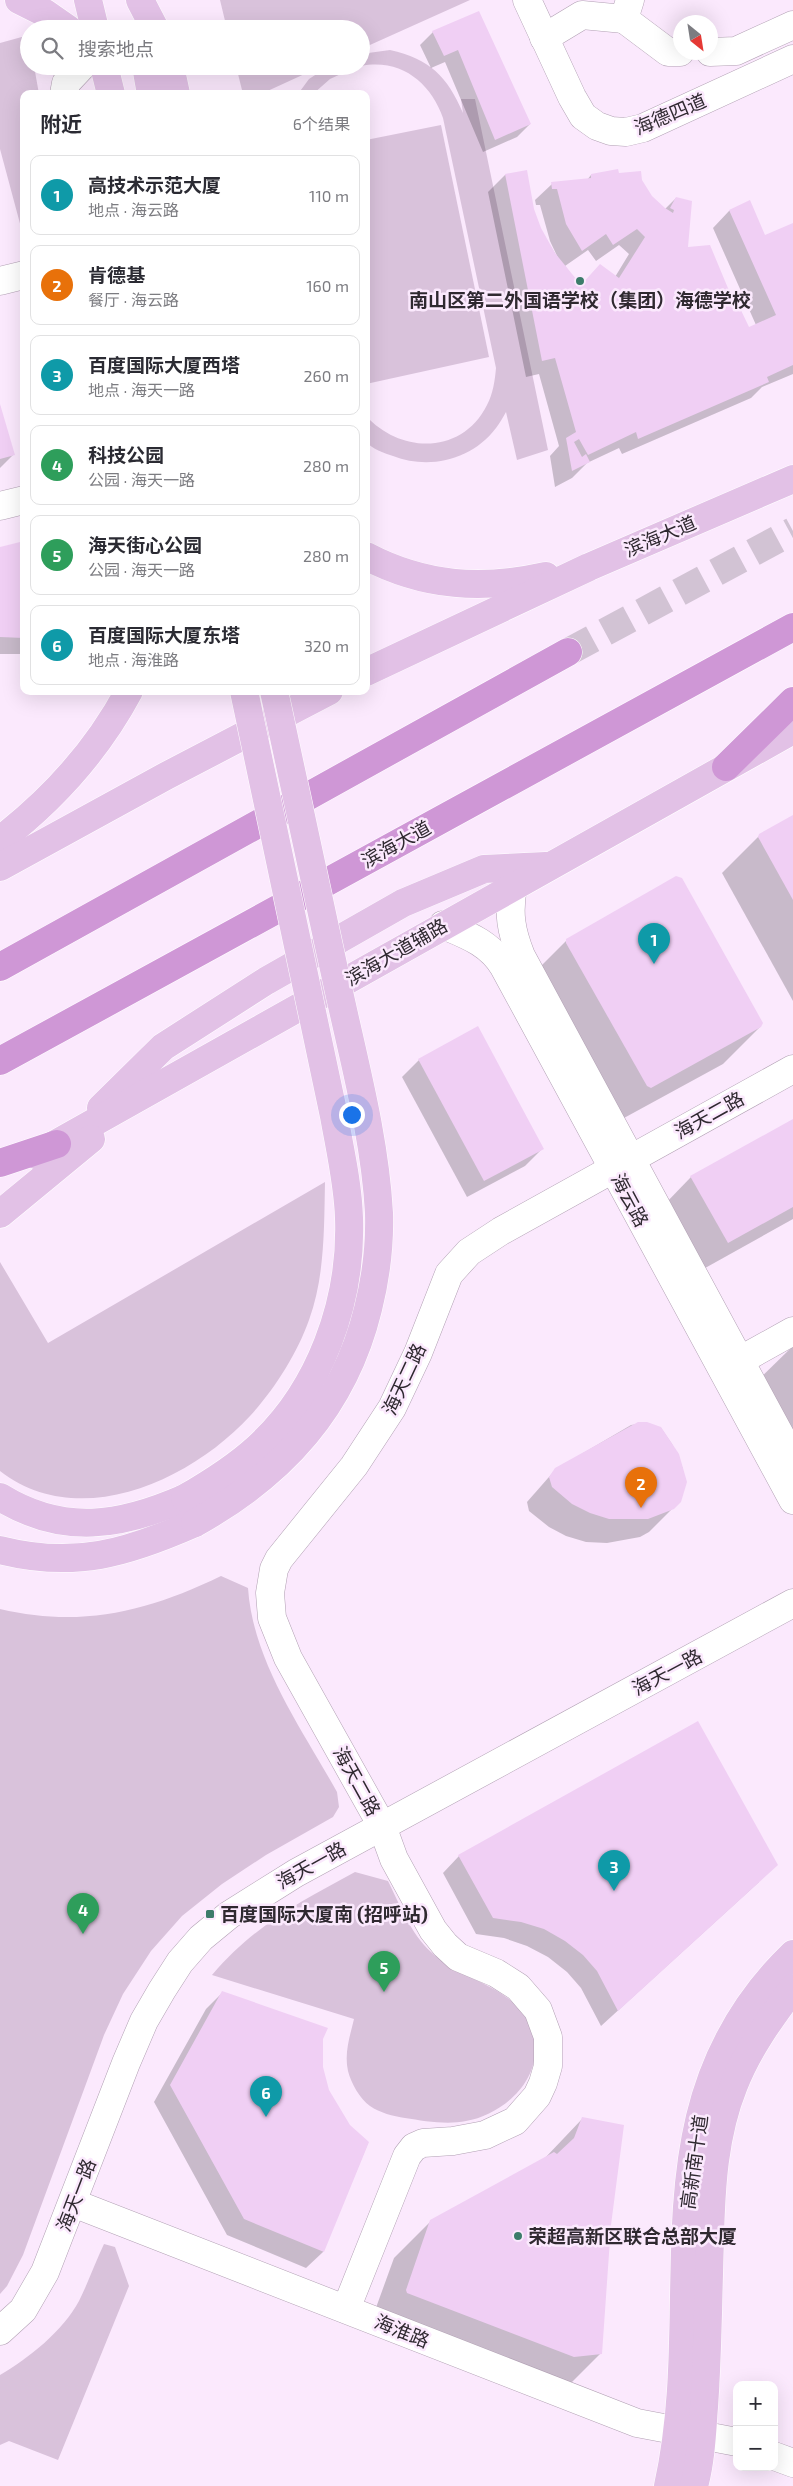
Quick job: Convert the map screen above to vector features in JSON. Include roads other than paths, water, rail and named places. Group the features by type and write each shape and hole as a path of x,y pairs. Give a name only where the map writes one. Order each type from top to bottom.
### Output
{"highway":[{"name":"滨海大道","path":"0,1061 793,627"},
{"path":"0,967 568,652"},
{"path":"726,767 793,701"},
{"path":"0,1163 66,1139"}],"main road":[{"path":"19,0 55,20"},
{"path":"88,0 93,20"},
{"path":"134,0 137,20"},
{"path":"140,0 150,20"},
{"path":"159,0 162,20"},
{"path":"94,90 96,75"},
{"path":"106,75 110,90"},
{"path":"148,75 150,90"},
{"path":"172,75 175,90"},
{"name":"滨海大道","path":"370,670 589,567 793,479"},
{"path":"370,558 405,572 466,585 517,582 589,567"},
{"path":"0,840 46,801 84,759 118,713 127,695"},
{"path":"0,1498 39,1517 64,1522 91,1523 120,1520 156,1511 185,1498 235,1467 282,1422 301,1395 330,1339 345,1280 349,1245 349,1217 345,1182 334,1116 245,695"},
{"path":"0,1550 23,1556 56,1560 85,1558 120,1552 195,1524 224,1508 281,1462 304,1438 327,1407 344,1377 357,1348 374,1284 378,1250 376,1180 364,1109 275,695"},
{"path":"0,867 183,767 321,695"},
{"name":"滨海大道辅路","path":"0,1176 443,925 793,730"},
{"path":"66,1139 163,1047 266,981 403,903 484,869 550,865"},
{"path":"0,1214 143,1096"},
{"name":"高新南十道","path":"694,2486 690,2432 681,2382 686,2198 691,2158 701,2111 713,2070 730,2033 750,2003 793,1954"},
{"name":"高新南十道","path":"668,2486 690,2432 706,2376 711,2198 714,2163 722,2122 734,2085 752,2048 793,1988"}],"street":[{"name":"海德四道","path":"527,0 583,116 597,126 610,131 626,132 643,128 793,59"},
{"path":"544,38 582,15 627,10 668,52 673,52"},
{"path":"718,52 736,52 793,24"},
{"path":"65,90 66,83 74,75"},
{"path":"0,282 20,276"},
{"path":"0,506 20,501"},
{"name":"海云路","path":"513,887 509,909 510,924 521,956 621,1164 793,1500"},
{"name":"海云路","path":"443,925 482,943 498,956 739,1361 793,1459"},
{"name":"海天二路","path":"346,2308 406,2156 414,2147 423,2143 453,2141 484,2135 501,2129 515,2120 537,2096 548,2066 549,2052 544,2023 528,1997 507,1979 458,1957 439,1939 394,1859 382,1826 282,1644 270,1605 274,1569 286,1550 354,1466 392,1408 418,1353 443,1287 459,1262 481,1243 793,1069"},
{"path":"739,1361 793,1331"},
{"name":"海天一路","path":"0,2331 23,2310 45,2272 144,2021 180,1962 201,1938 252,1900 382,1826 793,1603"},
{"name":"海淮路","path":"73,2203 637,2423 733,2441"},
{"path":"778,2457 793,2463"}],"tunnel":[{"path":"568,652 793,531"}],"place":[{"name":"南山区第二外国语学校（集团）海德学校","path":"580,281"},
{"name":"高技术示范大厦","path":"654,964"},
{"name":"肯德基","path":"641,1508"},
{"name":"百度国际大厦西塔","path":"614,1891"},
{"name":"百度国际大厦南 (招呼站)","path":"210,1914"},
{"name":"科技公园","path":"83,1934"},
{"name":"海天街心公园","path":"384,1992"},
{"name":"百度国际大厦东塔","path":"266,2117"},
{"name":"荣超高新区联合总部大厦","path":"518,2236"}]}
